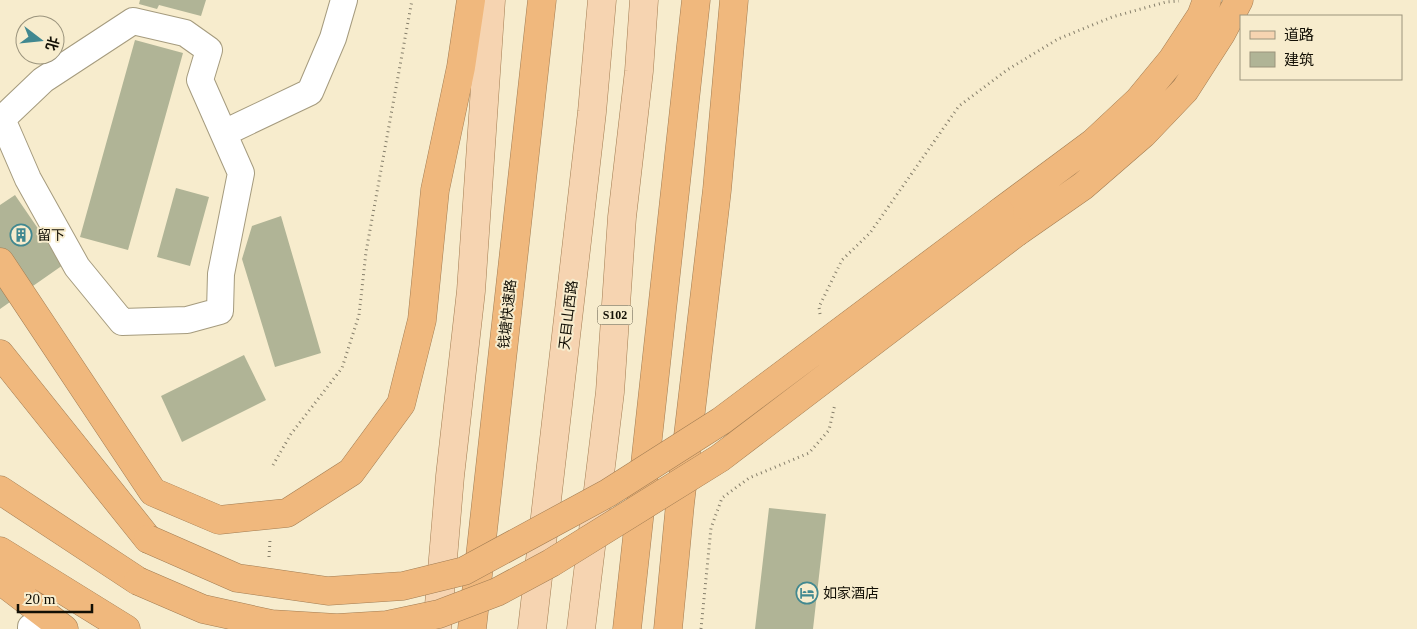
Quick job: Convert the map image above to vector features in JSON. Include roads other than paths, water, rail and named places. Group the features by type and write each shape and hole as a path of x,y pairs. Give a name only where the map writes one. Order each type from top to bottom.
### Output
{"highway":[{"path":"0,262 153,492 219,520 287,512 351,472 401,404 422,320 435,190 461,67 471,0"},
{"name":"钱塘快速路","path":"472,629 542,0"},
{"path":"627,629 696,0"},
{"path":"679,151 699,46 710,0"},
{"path":"668,629 680,504 717,190 734,0"},
{"path":"0,490 138,581 203,609 271,624 338,628 387,626 439,614 497,592 551,563 720,458 1009,222 1139,100 1172,60 1202,16 1208,0"},
{"path":"0,354 148,540 237,578 328,591 403,586 464,571 608,493 721,421 1009,222 1083,186 1143,134 1184,90 1221,34 1239,0"},
{"path":"0,550 126,629"},
{"path":"0,580 64,629"}],"main road":[{"path":"437,629 450,476 471,291 491,0"},
{"name":"天目山西路","path":"532,629 592,112 602,0"},
{"name":"S102","path":"581,629 610,392 622,217 639,71 644,0"},
{"path":"622,217 658,0"}],"lane":[{"path":"224,133 310,92 333,38 344,0"},
{"path":"133,21 185,33 209,50 200,80 224,133 241,173 221,274 220,311 187,320 122,322 77,267 28,179 2,119 43,80 133,21"}],"place":[{"name":"留下","path":"21,235"},
{"name":"如家酒店","path":"807,593"}]}
